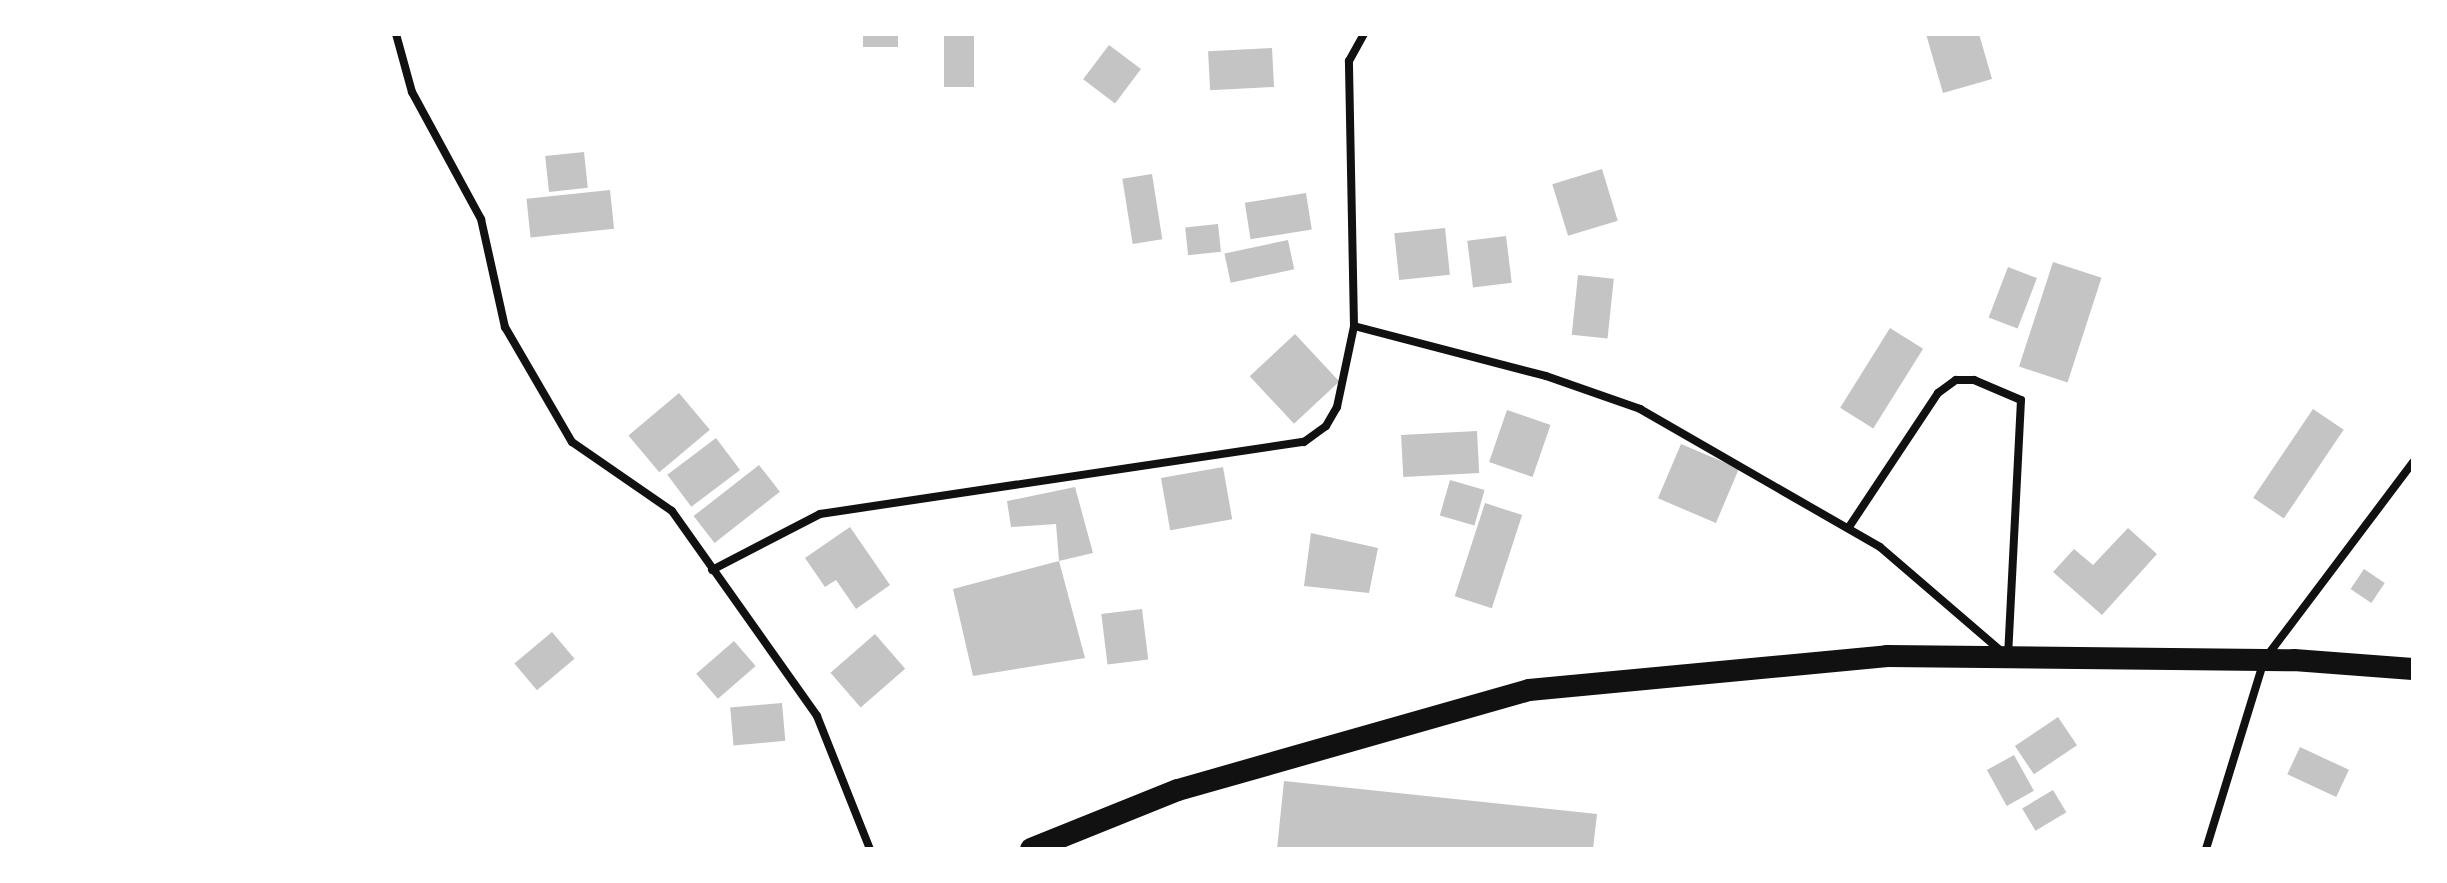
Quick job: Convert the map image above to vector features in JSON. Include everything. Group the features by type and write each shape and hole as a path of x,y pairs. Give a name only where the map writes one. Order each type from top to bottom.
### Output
{"highway":[{"path":"1031,849 1178,790 1529,690 1887,656 2264,660 2413,669"}],"street":[{"path":"396,34 412,92 481,219 505,327 572,442 672,511 817,716 870,849"},
{"path":"712,570 820,514 1304,442 1337,407 1354,326 1349,61 1363,34"},
{"path":"1354,326 1546,376 1640,409 1849,527 2008,657"},
{"path":"1849,527 1938,393 1956,380 1974,380 2021,400 2008,657"},
{"path":"2206,849 2264,660 2413,462"}],"building":[{"path":"863,34 898,34 898,47 863,47"},
{"path":"944,34 974,34 974,87 944,87"},
{"path":"1926,34 1979,34 1992,79 1943,93"},
{"path":"1109,45 1141,69 1115,103 1083,79"},
{"path":"1272,48 1274,87 1210,90 1208,51"},
{"path":"584,152 588,188 549,192 545,156"},
{"path":"1602,169 1618,221 1568,236 1552,184"},
{"path":"1152,174 1162,239 1133,244 1122,179"},
{"path":"610,190 614,229 531,238 526,199"},
{"path":"1306,193 1312,230 1251,239 1245,203"},
{"path":"1218,224 1221,252 1188,255 1185,227"},
{"path":"1445,228 1450,275 1399,280 1394,233"},
{"path":"1506,236 1512,283 1473,287 1467,241"},
{"path":"1288,240 1294,269 1231,283 1224,254"},
{"path":"2053,262 2102,278 2068,382 2019,367"},
{"path":"2008,267 2037,278 2018,329 1989,317"},
{"path":"1578,275 1614,279 1608,338 1572,335"},
{"path":"1890,328 1923,349 1873,428 1840,408"},
{"path":"1295,334 1339,382 1294,424 1250,376"},
{"path":"679,393 710,430 659,472 628,435"},
{"path":"2313,409 2344,430 2284,518 2253,498"},
{"path":"1507,410 1550,425 1533,477 1489,462"},
{"path":"1477,431 1479,473 1403,477 1401,435"},
{"path":"716,438 740,470 691,507 667,475"},
{"path":"1681,444 1739,469 1716,523 1658,498"},
{"path":"759,465 780,492 715,543 694,516"},
{"path":"1223,467 1232,519 1170,530 1161,478"},
{"path":"1450,480 1485,490 1474,525 1440,516"},
{"path":"1075,487 1093,553 1059,561 1056,524 1011,527 1007,501"},
{"path":"1485,503 1522,515 1492,608 1455,596"},
{"path":"850,527 890,585 856,609 836,580 825,587 805,558"},
{"path":"2128,528 2157,554 2102,615 2053,572 2074,549 2093,565"},
{"path":"1311,533 1378,548 1369,593 1304,586"},
{"path":"1059,561 1085,658 973,676 953,589"},
{"path":"2364,569 2385,583 2371,603 2351,589"},
{"path":"1142,609 1148,660 1108,665 1101,614"},
{"path":"552,632 574,659 537,690 514,663"},
{"path":"875,634 905,669 861,707 830,673"},
{"path":"734,641 756,666 718,699 696,674"},
{"path":"782,703 785,741 734,745 730,708"},
{"path":"2058,717 2077,745 2034,774 2015,746"},
{"path":"2300,747 2349,770 2336,797 2287,774"},
{"path":"2014,755 2034,791 2007,806 1987,770"},
{"path":"1284,781 1597,814 1593,849 1277,849"},
{"path":"2053,790 2066,812 2036,831 2022,809"}]}
